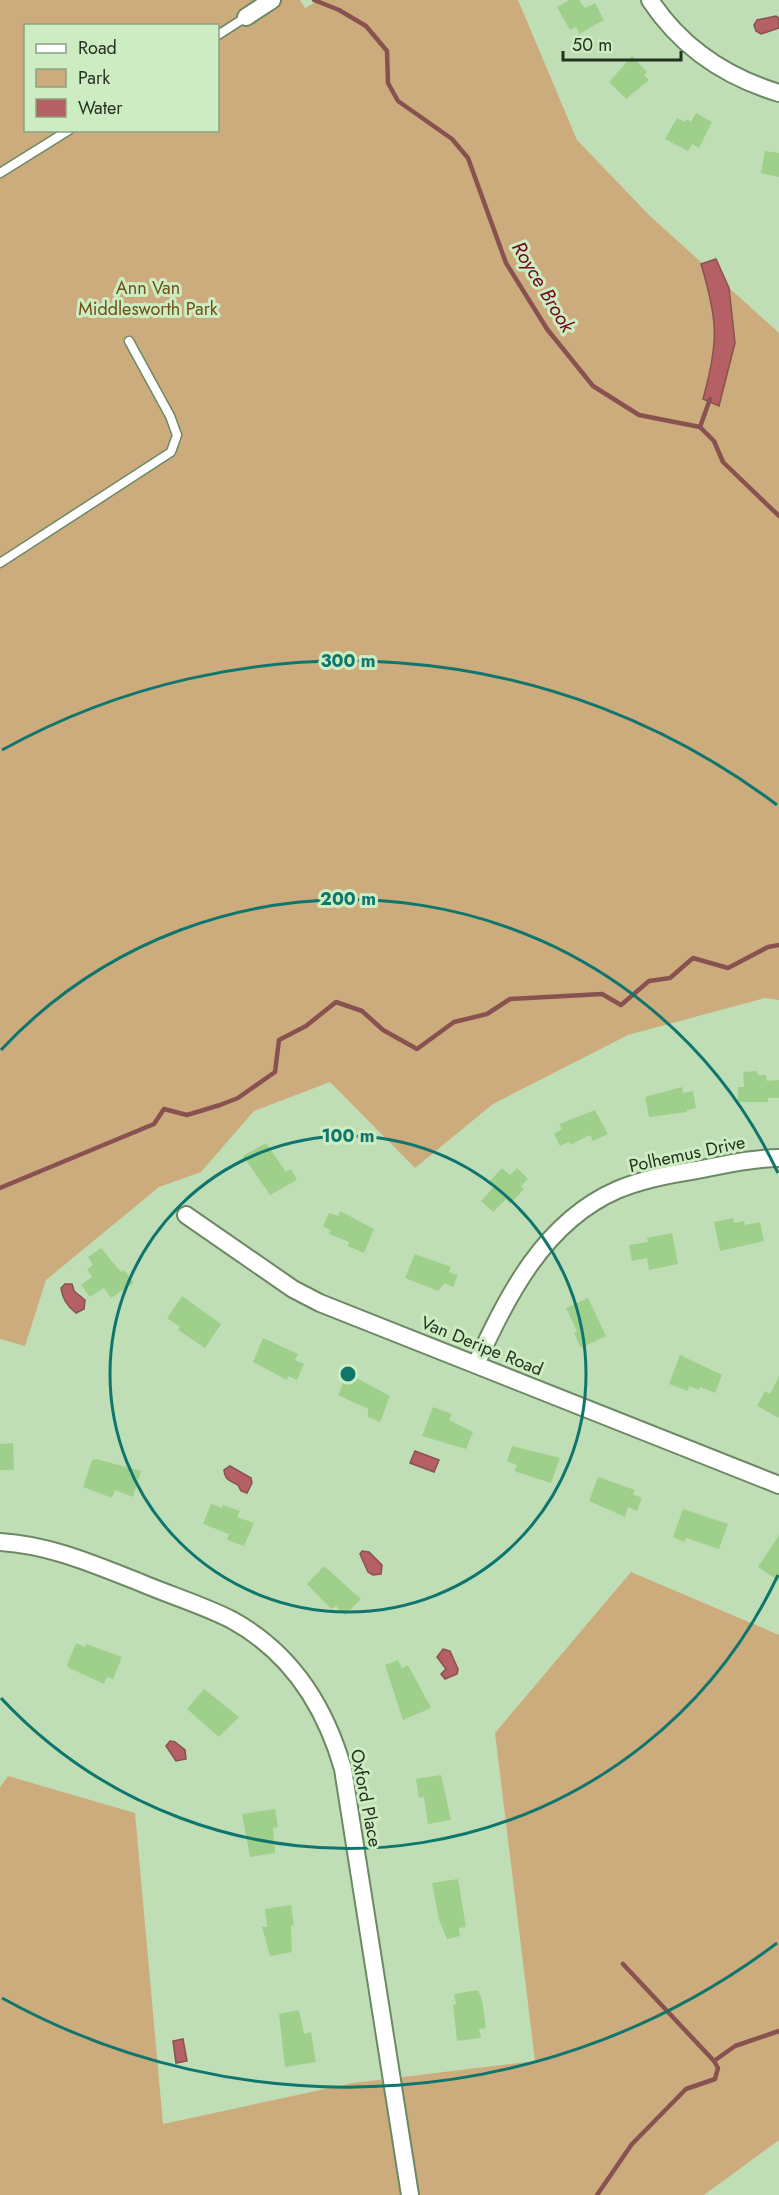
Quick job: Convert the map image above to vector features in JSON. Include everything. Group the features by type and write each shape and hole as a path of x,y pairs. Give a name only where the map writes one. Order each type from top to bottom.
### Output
{"street":[{"path":"650,0 673,30 706,59 751,84 779,93"},
{"path":"246,17 268,2"},
{"name":"Polhemus Drive","path":"476,1364 518,1281 533,1258 557,1232 593,1203 641,1181 744,1161 779,1158"},
{"name":"Van Deripe Road","path":"186,1215 293,1289 320,1303 779,1485"},
{"name":"Oxford Place","path":"0,1542 51,1548 230,1619 271,1648 294,1670 314,1698 328,1724 343,1769 410,2195"}],"lane":[{"path":"219,34 246,17"},
{"path":"0,173 66,132"},
{"path":"0,563 171,452 177,435 170,416 129,341"}],"green space":[{"name":"Ann Van Middlesworth Park","path":"0,0 300,0 305,8 319,0 518,0 577,140 649,215 779,333 779,1000 765,998 628,1035 493,1104 415,1168 330,1082 254,1111 201,1172 159,1187 46,1280 25,1346 0,1339"},
{"path":"631,1572 779,1635 779,2140 704,2195 0,2195 0,1787 8,1776 135,1813 163,2124 353,2083 535,2061 495,1733"}],"water":[{"path":"776,16 779,18 779,28 761,34 756,31 754,25 757,20"},
{"path":"716,259 729,288 735,343 719,406 703,399 712,361 714,331 711,301 701,264"},
{"path":"65,1284 72,1284 74,1291 85,1300 84,1309 76,1313 68,1305 61,1288"},
{"path":"415,1451 439,1460 434,1472 410,1463"},
{"path":"230,1466 251,1478 252,1483 247,1493 241,1491 238,1485 226,1476 224,1470"},
{"path":"362,1551 369,1552 382,1565 381,1574 373,1575 368,1572 360,1554"},
{"path":"443,1649 450,1651 458,1669 457,1674 445,1679 441,1674 446,1669 437,1657"},
{"path":"170,1741 185,1750 186,1759 176,1761 166,1746"},
{"path":"183,2039 187,2061 176,2063 173,2041"}],"building":[{"path":"569,0 579,0 585,8 595,3 604,20 579,34 576,27 570,30 557,7"},
{"path":"632,56 647,72 644,75 649,80 626,99 609,82"},
{"path":"696,113 712,122 699,148 692,144 688,151 665,139 677,118 691,122"},
{"path":"765,151 779,153 779,177 761,173"},
{"path":"757,1071 758,1075 766,1075 767,1081 779,1080 779,1098 768,1098 768,1102 738,1102 738,1087 744,1087 743,1072"},
{"path":"682,1087 683,1093 693,1091 696,1108 687,1110 687,1112 649,1117 645,1097"},
{"path":"595,1110 608,1134 593,1141 590,1135 570,1145 569,1142 560,1146 554,1134 562,1129 559,1124"},
{"path":"266,1143 286,1172 291,1169 297,1180 270,1195 243,1156"},
{"path":"502,1168 510,1175 517,1168 528,1179 521,1186 524,1189 510,1204 506,1199 493,1212 481,1201 494,1187 489,1182"},
{"path":"340,1211 374,1229 364,1253 348,1246 349,1242 329,1234 331,1231 323,1226 329,1213 338,1216"},
{"path":"733,1218 734,1223 744,1221 745,1225 760,1222 764,1241 720,1251 714,1222"},
{"path":"672,1233 678,1264 649,1270 647,1258 632,1261 629,1245 648,1242 647,1238"},
{"path":"101,1248 121,1272 124,1270 134,1283 111,1298 104,1288 90,1297 81,1285 92,1277 87,1269 93,1265 88,1257"},
{"path":"415,1254 451,1267 449,1272 458,1275 453,1287 445,1283 438,1291 405,1278"},
{"path":"182,1296 221,1324 205,1348 178,1330 180,1327 167,1318"},
{"path":"588,1298 606,1336 581,1348 574,1333 577,1331 566,1308"},
{"path":"263,1338 298,1354 295,1360 304,1364 297,1380 288,1376 287,1380 253,1362"},
{"path":"680,1355 722,1375 715,1393 700,1387 699,1390 689,1386 688,1391 669,1384"},
{"path":"347,1373 390,1396 380,1422 368,1417 368,1409 338,1395"},
{"path":"779,1376 779,1418 757,1406 765,1391 770,1394"},
{"path":"433,1407 452,1414 449,1420 473,1432 466,1449 422,1436"},
{"path":"13,1443 14,1470 0,1470 0,1444"},
{"path":"512,1446 560,1458 551,1483 514,1471 517,1465 507,1461"},
{"path":"96,1459 141,1471 133,1497 115,1490 112,1498 83,1487 92,1460"},
{"path":"598,1477 635,1490 633,1494 642,1498 637,1511 628,1507 625,1517 589,1501"},
{"path":"211,1504 222,1508 223,1505 240,1511 237,1517 254,1523 244,1546 227,1540 229,1534 203,1524"},
{"path":"683,1509 728,1524 719,1549 686,1538 684,1542 673,1537"},
{"path":"779,1535 779,1581 758,1567"},
{"path":"324,1566 361,1599 345,1615 336,1606 331,1609 307,1584"},
{"path":"76,1643 85,1647 86,1644 122,1657 113,1679 107,1677 104,1684 69,1668 67,1665"},
{"path":"398,1660 402,1668 408,1665 431,1708 403,1720 385,1665"},
{"path":"204,1689 239,1717 219,1737 187,1709"},
{"path":"441,1775 451,1820 428,1824 424,1797 419,1798 416,1779"},
{"path":"275,1809 278,1827 273,1828 275,1853 250,1857 242,1814"},
{"path":"458,1879 466,1927 459,1928 460,1936 447,1939 439,1920 432,1883"},
{"path":"291,1905 294,1925 291,1926 292,1952 270,1956 262,1927 267,1927 265,1909"},
{"path":"478,1990 482,2000 486,2028 479,2029 481,2038 457,2041 454,1994"},
{"path":"299,2010 304,2034 311,2032 316,2062 285,2067 279,2014"}],"waterway":[{"name":"Royce Brook","path":"314,0 339,10 366,26 387,51 388,83 398,101 452,139 468,158 506,263 547,329 593,386 639,415 700,427 714,441 723,462 779,516"},
{"path":"700,427 710,399"},
{"path":"0,1188 154,1124 164,1109 187,1115 238,1098 275,1072 279,1040 306,1026 336,1002 362,1011 383,1030 417,1049 454,1022 487,1014 510,999 602,994 621,1005 649,981 670,978 693,958 728,968 768,947 779,945"},
{"path":"623,1964 714,2061"},
{"path":"597,2195 632,2144 686,2089 715,2079 718,2068 714,2061 735,2046 779,2031"}]}
